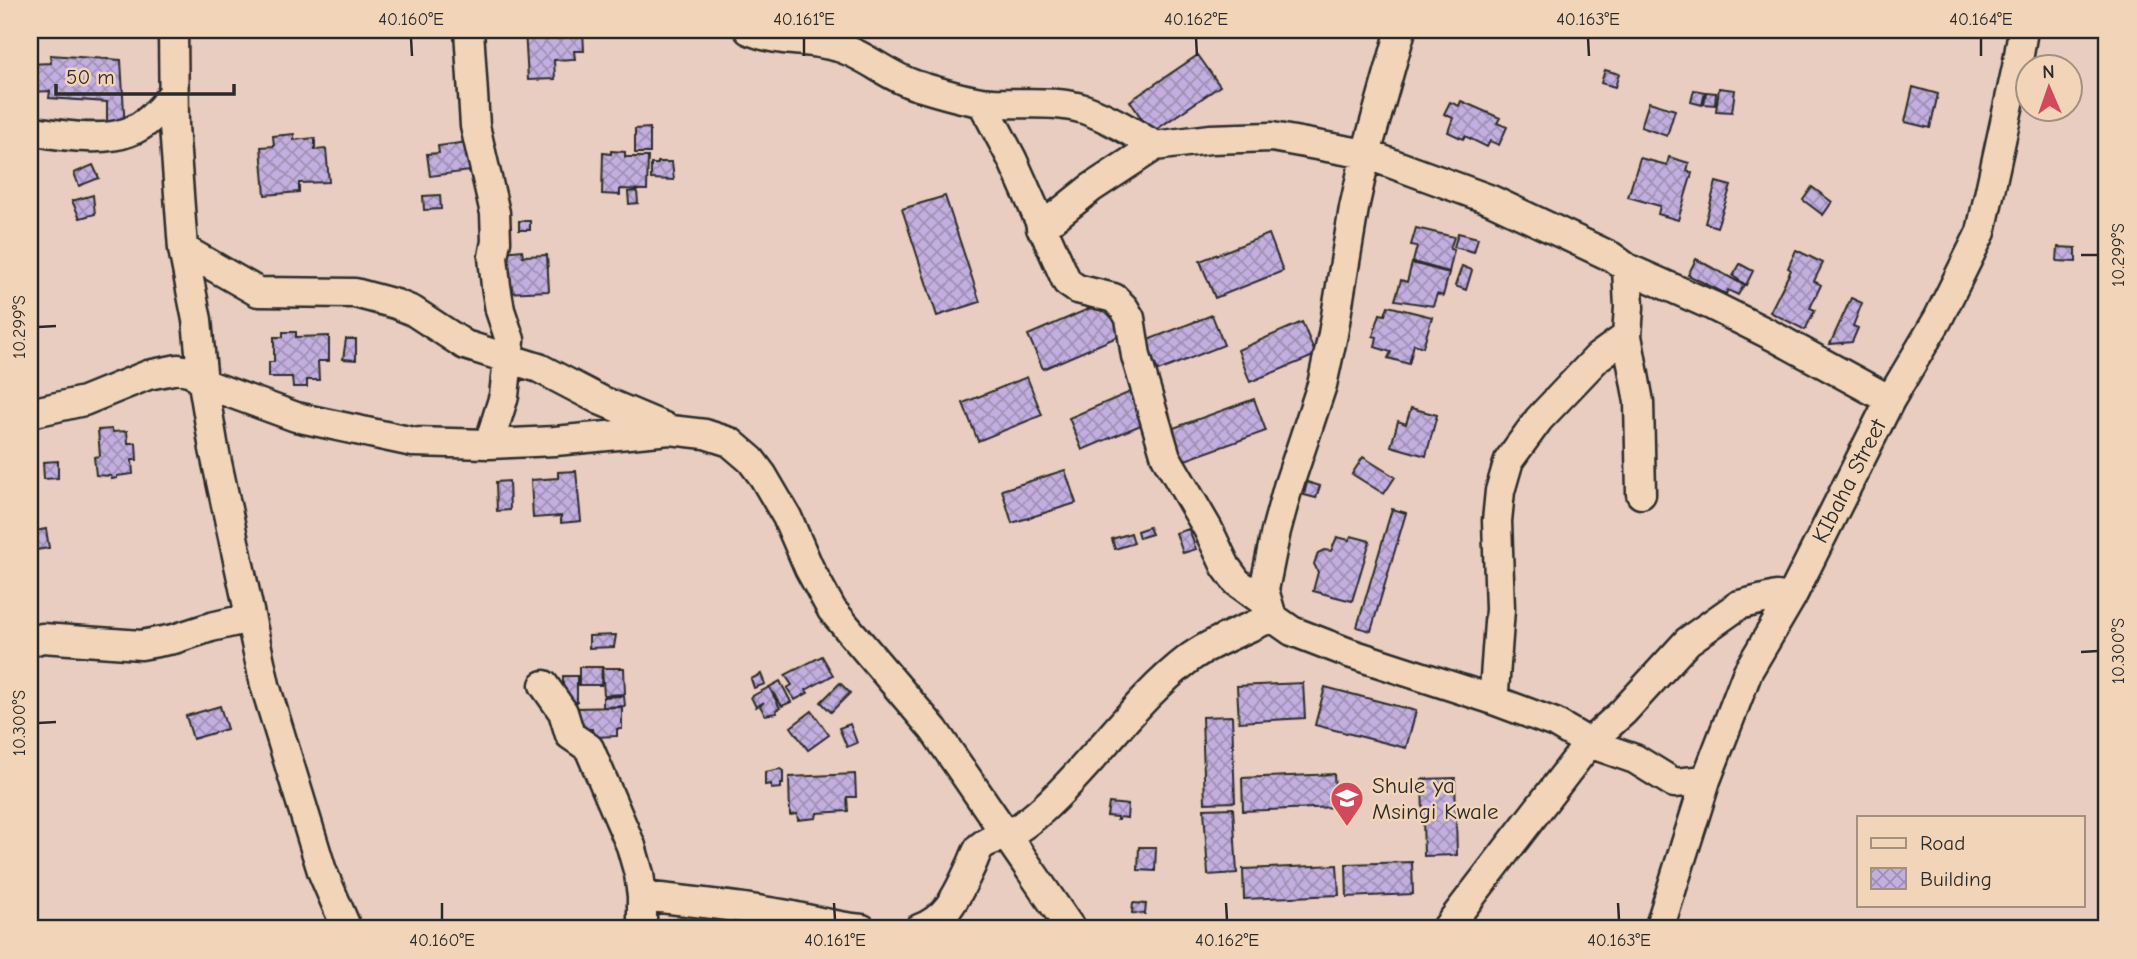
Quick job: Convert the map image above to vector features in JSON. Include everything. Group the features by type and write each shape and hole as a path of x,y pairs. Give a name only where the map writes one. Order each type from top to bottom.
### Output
{"street":[{"path":"173,30 173,93 183,249 197,320 214,449 265,685 323,871 347,929"},
{"path":"469,30 475,126 495,213 496,241 493,257 500,310 510,340 504,396 489,444"},
{"path":"749,30 784,40 835,46 914,85 982,102 1063,105 1082,109 1127,129 1155,146"},
{"path":"1269,610 1264,590 1276,531 1322,385 1334,334 1354,208 1366,154 1401,30"},
{"name":"KIbaha Street","path":"1659,929 1706,779 1748,671 1791,597 1890,400 1938,319 1981,232 2023,30"},
{"path":"30,130 90,136 129,132 160,111 173,93"},
{"path":"982,102 1016,168 1067,282 1077,289 1114,298 1130,318 1136,356 1166,457 1208,529 1226,567 1237,582 1292,631 1555,723 1589,743 1635,760 1674,783 1706,779"},
{"path":"1041,228 1091,188 1155,146 1210,139 1272,137 1366,154 1491,200 1612,257 1627,268 1738,318 1890,400"},
{"path":"183,249 258,292 355,293 377,298 413,311 465,345 540,368 600,400 670,430 730,442 751,460 763,476 787,517 808,568 832,610 934,730 1035,881 1071,929"},
{"path":"1627,268 1629,307 1626,336 1639,402 1641,494"},
{"path":"1494,691 1500,609 1497,521 1500,491 1509,460 1539,419 1598,358 1626,336"},
{"path":"30,413 84,401 148,375 178,369 193,372 204,383 296,417 413,442 489,444 555,441 670,430"},
{"path":"1446,929 1589,743 1623,712 1688,641 1739,605 1776,596 1791,597"},
{"path":"919,929 929,926 946,912 959,892 979,849 992,839 1007,836 1040,812 1069,785 1123,722 1167,677 1192,656 1269,610"},
{"path":"30,642 43,638 141,645 174,639 211,626 250,618"},
{"path":"544,685 563,712 570,735 589,748 631,846 642,896 642,929"},
{"path":"642,896 745,909 835,927 862,929"}],"building":[{"path":"525,30 583,30 584,51 574,51 575,59 554,60 555,79 528,80"},
{"path":"865,30 905,30 905,37 886,38 886,33 865,33"},
{"path":"1080,30 1095,30 1095,34 1076,36"},
{"path":"50,55 121,60 125,130 107,129 107,102 49,98 50,91 31,92 30,64 51,63"},
{"path":"1198,55 1220,86 1151,133 1130,101"},
{"path":"1605,70 1619,74 1615,87 1601,83"},
{"path":"1913,87 1938,94 1930,128 1905,122"},
{"path":"1719,88 1735,90 1732,112 1716,111"},
{"path":"1694,90 1705,92 1702,105 1691,102"},
{"path":"1706,92 1716,93 1715,105 1704,104"},
{"path":"1461,101 1500,118 1497,123 1507,127 1499,145 1490,141 1487,147 1465,136 1463,139 1448,132 1453,118 1444,114 1450,102 1459,106"},
{"path":"1649,102 1675,110 1667,136 1641,127"},
{"path":"650,128 650,153 635,153 635,129"},
{"path":"294,134 294,140 315,138 315,150 326,149 329,182 299,183 299,192 265,195 261,147 274,146 273,136"},
{"path":"468,142 471,171 430,176 427,154 439,153 438,146"},
{"path":"611,151 625,152 625,157 648,157 647,190 620,189 620,195 602,194 603,153 611,154"},
{"path":"1669,157 1689,163 1687,171 1692,173 1678,220 1658,214 1660,206 1628,197 1640,158 1667,165"},
{"path":"672,162 674,180 651,179 651,164"},
{"path":"93,165 99,178 79,186 74,173"},
{"path":"1716,182 1731,186 1717,227 1705,223"},
{"path":"1812,187 1832,202 1823,215 1803,200"},
{"path":"637,191 638,203 629,204 628,192"},
{"path":"93,195 95,214 80,218 72,201"},
{"path":"440,195 441,209 424,210 423,196"},
{"path":"945,196 980,302 937,316 902,209"},
{"path":"519,221 530,221 530,230 519,230"},
{"path":"1416,228 1454,237 1450,249 1454,250 1449,272 1413,262 1417,246 1411,245"},
{"path":"1458,233 1478,238 1474,252 1454,247"},
{"path":"1269,234 1283,271 1215,298 1200,261"},
{"path":"2058,247 2076,248 2076,262 2057,261"},
{"path":"522,250 523,256 547,255 549,291 505,293 503,252"},
{"path":"1796,250 1823,263 1814,281 1821,285 1810,308 1815,310 1805,330 1770,312 1791,270 1788,268"},
{"path":"1696,259 1744,285 1738,295 1728,290 1726,294 1688,275"},
{"path":"1412,263 1449,273 1443,296 1437,294 1433,306 1395,300 1401,280 1407,282"},
{"path":"1740,264 1753,271 1746,285 1733,276"},
{"path":"1462,266 1472,270 1466,290 1455,286"},
{"path":"1851,298 1862,303 1853,326 1858,328 1852,342 1830,344"},
{"path":"1109,300 1124,334 1043,369 1028,335"},
{"path":"1388,306 1432,317 1423,347 1414,344 1409,364 1388,358 1391,352 1375,347 1377,337 1373,336 1380,314 1385,315"},
{"path":"1212,315 1224,345 1158,371 1145,341"},
{"path":"1302,322 1316,355 1250,382 1238,350"},
{"path":"283,332 296,332 296,337 329,336 329,361 318,361 319,380 307,380 307,387 293,387 292,377 269,377 269,362 274,362 274,337 283,337"},
{"path":"346,339 356,339 356,360 343,359"},
{"path":"1027,377 1042,415 978,441 963,403"},
{"path":"1135,390 1148,422 1082,450 1069,418"},
{"path":"1254,399 1266,431 1177,463 1165,431"},
{"path":"1411,408 1437,415 1426,456 1391,446 1398,421 1406,424"},
{"path":"112,429 113,432 127,431 128,443 136,443 137,460 132,460 133,474 112,479 111,476 96,475 94,457 100,456 98,430"},
{"path":"1363,457 1395,477 1384,494 1352,474"},
{"path":"58,461 58,478 44,479 43,462"},
{"path":"1065,470 1076,503 1012,523 1002,490"},
{"path":"576,471 581,521 561,523 561,516 533,518 531,480 558,478 558,472"},
{"path":"509,481 510,510 497,511 496,482"},
{"path":"1307,482 1320,486 1316,498 1304,495"},
{"path":"1392,509 1406,513 1371,631 1357,627"},
{"path":"1149,527 1152,534 1139,538 1137,531"},
{"path":"46,529 49,548 30,551 30,532"},
{"path":"1189,529 1196,549 1183,553 1176,533"},
{"path":"1131,533 1134,543 1115,549 1112,539"},
{"path":"1351,536 1370,541 1352,601 1313,591 1318,572 1314,564 1318,553 1331,551 1337,537 1349,540"},
{"path":"616,635 614,647 589,648 589,636"},
{"path":"822,656 833,675 806,690 808,693 795,700 787,688 792,685 785,675"},
{"path":"579,667 602,667 601,685 579,685"},
{"path":"602,668 624,668 625,694 604,695"},
{"path":"761,674 765,684 754,688 751,679"},
{"path":"563,676 577,676 577,702 563,702"},
{"path":"780,681 791,702 782,706 769,687"},
{"path":"840,683 850,693 831,712 821,702"},
{"path":"1303,683 1305,718 1239,722 1237,686"},
{"path":"769,687 780,708 776,710 777,713 765,715 760,706 764,702 756,707 751,697"},
{"path":"1325,687 1416,711 1406,748 1315,725"},
{"path":"624,696 625,706 603,707 603,697"},
{"path":"220,706 227,729 193,739 186,716"},
{"path":"622,707 622,729 617,729 617,736 593,737 592,729 575,729 575,708"},
{"path":"812,711 829,735 808,750 791,727"},
{"path":"1232,716 1235,802 1205,803 1202,717"},
{"path":"850,724 857,743 847,747 839,728"},
{"path":"780,769 783,771 781,788 771,789 771,784 765,785 765,772"},
{"path":"855,774 856,797 847,797 848,811 817,813 816,818 798,820 797,814 790,815 789,777"},
{"path":"1334,774 1336,807 1243,811 1242,778"},
{"path":"1455,778 1457,855 1424,856 1422,779"},
{"path":"1109,803 1128,805 1127,818 1120,817 1117,820 1117,817 1107,816"},
{"path":"1233,808 1237,873 1208,875 1204,809"},
{"path":"1139,847 1156,847 1155,871 1138,870"},
{"path":"1412,862 1413,894 1347,897 1346,864"},
{"path":"1337,865 1339,895 1244,899 1243,869"},
{"path":"1133,903 1146,904 1145,914 1132,913"},
{"path":"1221,923 1275,924 1275,929 1221,929"}],"place":[{"name":"Shule ya Msingi Kwale","path":"1347,828"}]}
